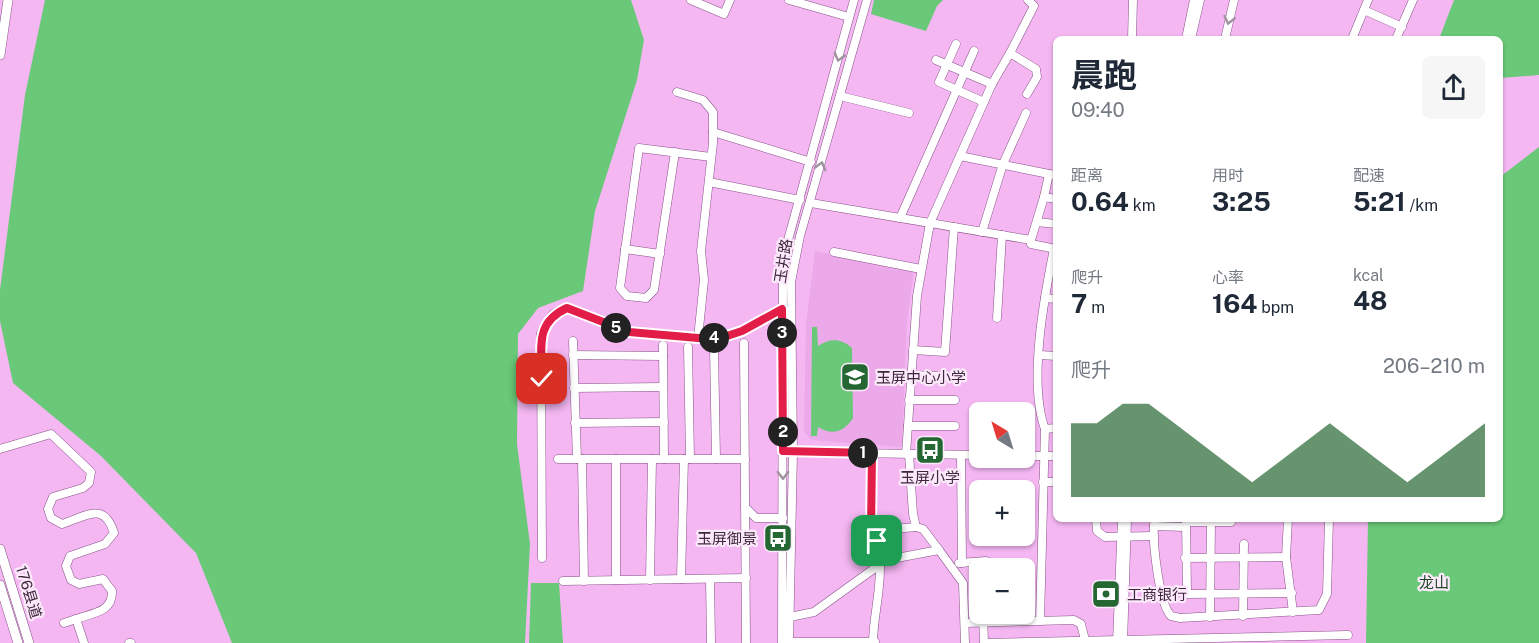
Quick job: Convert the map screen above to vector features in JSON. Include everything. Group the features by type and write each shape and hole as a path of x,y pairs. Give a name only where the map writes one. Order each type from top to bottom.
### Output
{"main road":[{"path":"0,55 8,0"},
{"name":"176县道","path":"0,549 29,643"},
{"name":"176县道","path":"0,585 18,643"}],"street":[{"path":"691,0 723,14 730,0"},
{"path":"789,0 849,17"},
{"name":"玉井路","path":"787,643 783,521 782,309 785,251 854,0"},
{"name":"玉井路","path":"787,643 790,617 793,452 791,282 800,237 867,0"},
{"path":"916,527 908,454 909,400 921,269 930,223 992,84 1034,6 1028,0"},
{"path":"1132,36 1133,0"},
{"path":"1187,36 1194,0"},
{"path":"1192,36 1200,0"},
{"path":"1226,36 1234,0"},
{"path":"1353,36 1368,0"},
{"path":"1398,36 1413,0"},
{"path":"1364,10 1402,27"},
{"path":"956,44 939,82 984,102"},
{"path":"900,218 975,51"},
{"path":"1010,53 1036,69 1037,77 1027,94"},
{"path":"936,60 992,84"},
{"path":"677,92 703,100 713,112 709,182 701,251 704,280 698,338"},
{"path":"840,96 909,113"},
{"path":"982,232 1003,164 1026,113"},
{"path":"713,132 811,162"},
{"path":"675,152 654,290 646,298 627,296 620,288 639,147 675,152 711,157"},
{"path":"960,156 1053,175 1031,240 1031,244 1053,249"},
{"path":"709,182 800,201"},
{"path":"1044,197 1053,198"},
{"path":"811,203 1031,240"},
{"path":"1037,222 1053,225"},
{"path":"913,350 945,352 954,227"},
{"path":"997,318 1002,235"},
{"path":"625,249 660,254"},
{"path":"834,252 921,269"},
{"path":"1040,621 1045,429 1038,409 1040,355 1045,298 1053,272"},
{"path":"1045,298 1053,299"},
{"path":"542,558 541,333 553,314 567,308 629,332 721,338 742,331 782,309"},
{"path":"573,341 584,581"},
{"path":"744,343 746,643"},
{"path":"663,345 664,459"},
{"path":"681,579 687,459 688,347"},
{"path":"714,348 716,459"},
{"path":"573,355 663,356"},
{"path":"1040,355 1053,356"},
{"path":"911,375 958,377"},
{"path":"574,388 663,387"},
{"path":"909,400 955,400"},
{"path":"575,423 664,422"},
{"path":"908,426 955,426"},
{"path":"1045,429 1053,428"},
{"path":"0,449 51,434 91,472 89,483 83,488 53,497 48,509 51,518 62,524 96,513 105,514 110,519 114,533 105,544 70,556 66,566 71,580 80,585 103,579 112,591 111,604 107,609 64,623"},
{"path":"783,451 969,455"},
{"path":"787,643 874,642 879,565 877,541 871,531 872,453"},
{"path":"961,455 962,563"},
{"path":"1035,456 1053,456"},
{"path":"558,459 745,459"},
{"path":"616,459 616,580"},
{"path":"650,580 652,459"},
{"path":"1043,482 1053,482"},
{"path":"746,507 756,518 783,521"},
{"path":"746,532 756,522 783,521"},
{"path":"1097,522 1100,535 1154,536"},
{"path":"1122,522 1125,537"},
{"path":"1120,642 1127,522"},
{"path":"1210,617 1211,522"},
{"path":"1288,522 1286,557 1293,612"},
{"path":"1292,593 1187,594 1185,523 1154,523 1166,610 1171,616 1180,618 1319,610 1327,594 1329,522"},
{"path":"871,531 916,527 923,530 963,583 965,643"},
{"path":"1243,616 1244,544"},
{"path":"790,617 814,612 886,560 939,550"},
{"path":"1185,558 1286,557"},
{"path":"950,564 969,562"},
{"path":"563,581 746,578"},
{"path":"710,579 711,643"},
{"path":"76,619 84,643"},
{"path":"1035,621 1074,620 1081,624 1085,640"},
{"path":"965,622 969,621"},
{"path":"983,624 984,643 1085,640 1120,642 1348,635"}],"shaded area":[{"name":"玉屏中心小学","path":"815,251 914,269 907,321 902,447 811,440 804,431 806,323"}],"green space":[{"path":"45,0 631,0 644,40 637,80 595,211 583,291 538,308 518,334 517,444 530,544 525,643 232,643 196,553 101,456 13,383 0,321 0,290 25,95"},
{"path":"874,0 943,0 937,6 926,31 871,14"},
{"path":"1454,0 1539,0 1539,75 1503,78 1503,36 1440,36"},
{"name":"龙山","path":"1539,147 1539,643 1366,643 1368,522 1503,522 1503,175"},
{"path":"812,327 817,327 818,346 835,340 844,342 852,348 853,418 846,427 837,431 823,430 818,427 817,436 811,436"},
{"path":"531,583 559,583 563,643 529,643"}],"place":[{"name":"玉屏中心小学","path":"855,377"},
{"name":"玉屏小学","path":"930,450"},
{"name":"玉屏御景","path":"778,538"},
{"name":"工商银行","path":"1106,594"}],"route":[{"path":"542,379 541,333 553,314 567,308 629,332 698,338 721,338 742,331 782,309 783,451 872,453 871,531 877,541"}]}
